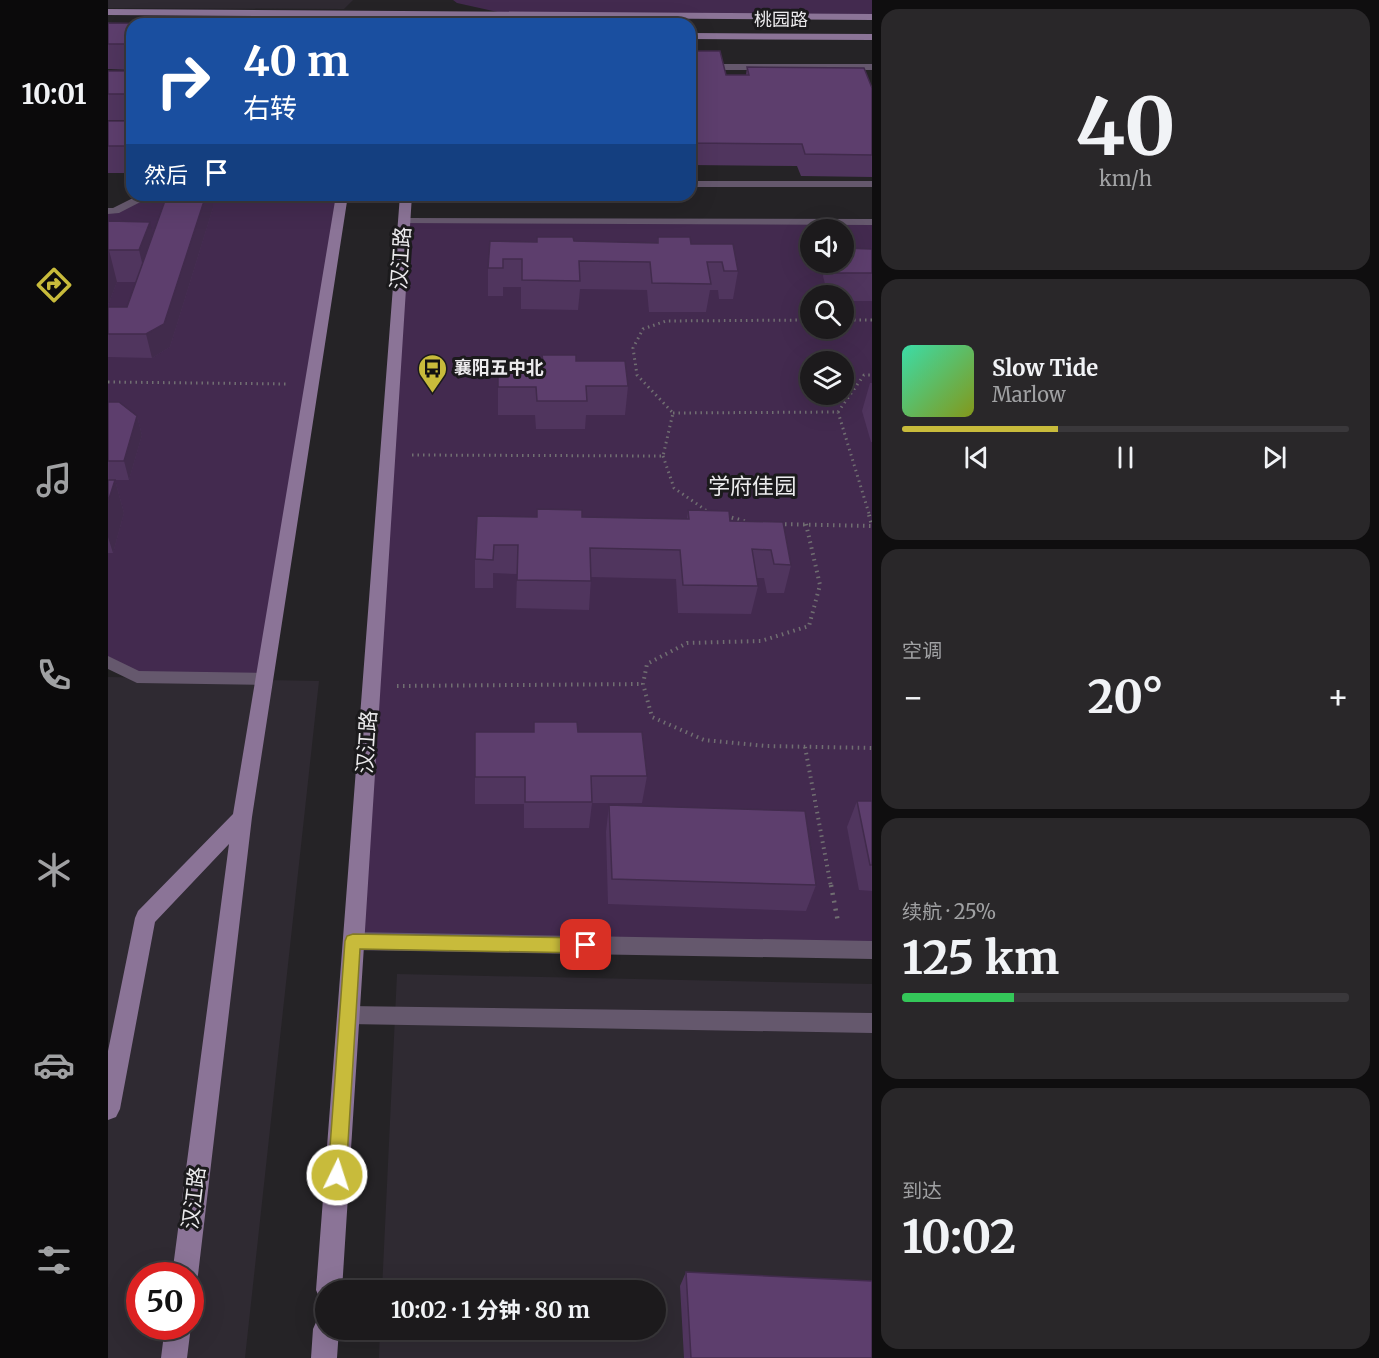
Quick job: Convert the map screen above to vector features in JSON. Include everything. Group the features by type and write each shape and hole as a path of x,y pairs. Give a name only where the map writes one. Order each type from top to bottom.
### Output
{"main road":[{"path":"370,18 373,0"},
{"path":"418,18 420,0"},
{"path":"282,13 345,1"},
{"path":"457,3 511,15"},
{"name":"桃园路","path":"108,12 282,13 355,18"},
{"name":"桃园路","path":"441,18 511,15 872,17"},
{"name":"桃园路","path":"696,36 872,37"},
{"name":"汉江路","path":"187,1262 242,817 341,201"},
{"name":"汉江路","path":"329,1280 406,201"},
{"path":"108,1108 145,918 242,817"},
{"path":"174,1358 176,1340"},
{"path":"324,1358 325,1340"}],"lane":[{"path":"696,64 872,67"},
{"path":"696,184 872,184"},
{"path":"108,211 115,211 136,201"},
{"path":"404,220 872,222"},
{"path":"108,662 137,677"},
{"path":"108,677 264,679"},
{"path":"353,941 872,950"},
{"path":"348,1015 872,1023"}],"path":[{"path":"800,320 666,321 644,328 633,348 637,375 673,413 838,412"},
{"path":"854,320 872,320"},
{"path":"838,412 864,375 872,375"},
{"path":"108,382 312,384"},
{"path":"773,524 872,525 838,412"},
{"path":"673,413 663,456 674,489 704,510 713,513"},
{"path":"387,455 663,456"},
{"path":"723,515 751,523"},
{"path":"806,524 820,585 809,626 761,641 687,644 647,664 643,684 652,717 704,740 766,746 872,748"},
{"path":"371,687 643,684"},
{"path":"806,747 843,950"}],"shaded area":[{"path":"108,0 353,0 344,9 108,8"},
{"path":"453,0 872,0 872,17 511,15 457,3"},
{"path":"133,201 341,201 264,679 137,677 108,662 108,211"},
{"path":"404,221 800,222 800,273 854,273 854,222 872,222 872,950 353,941"},
{"path":"108,677 319,681 245,1358 108,1358"},
{"path":"397,974 872,984 872,1358 379,1358 380,1340 666,1340 666,1280 382,1280"}],"building":[{"path":"108,23 126,23 126,44 108,44"},
{"path":"696,51 720,51 726,75 749,75 747,67 864,68 872,88 872,155 805,154 802,144 696,143"},
{"path":"108,71 126,71 126,94 108,94"},
{"path":"108,121 126,121 126,146 108,146"},
{"path":"165,201 204,201 164,324 146,334 108,334 108,307 127,307"},
{"path":"108,221 150,222 139,250 109,250 108,252"},
{"path":"537,237 573,237 574,241 658,243 658,237 690,237 691,244 733,244 738,271 724,271 722,262 707,262 711,284 652,283 650,262 579,261 580,281 522,280 522,259 503,259 503,268 488,268 490,241 537,242"},
{"path":"854,248 872,249 872,273 854,273"},
{"path":"542,355 576,355 576,361 625,361 628,386 586,386 587,401 537,401 536,387 498,387 498,361 543,361"},
{"path":"108,402 119,402 137,416 124,461 108,461"},
{"path":"108,480 115,480 108,502"},
{"path":"537,509 582,510 582,517 689,519 688,510 729,511 730,521 783,522 791,565 774,564 771,550 752,549 758,586 683,585 680,550 590,548 591,581 517,580 518,545 494,545 493,560 475,559 477,516 537,517"},
{"path":"534,722 577,722 578,732 642,732 647,776 591,776 592,802 525,802 525,777 475,777 475,732 534,732"},
{"path":"857,801 872,801 872,865 870,865"},
{"path":"609,805 805,811 816,885 612,879"},
{"path":"686,1272 872,1281 872,1358 691,1358"}],"place":[{"name":"襄阳五中北","path":"433,394"}],"district":[{"name":"学府佳园","path":"752,486"}],"route":[{"path":"337,1175 353,941 586,945"}]}
